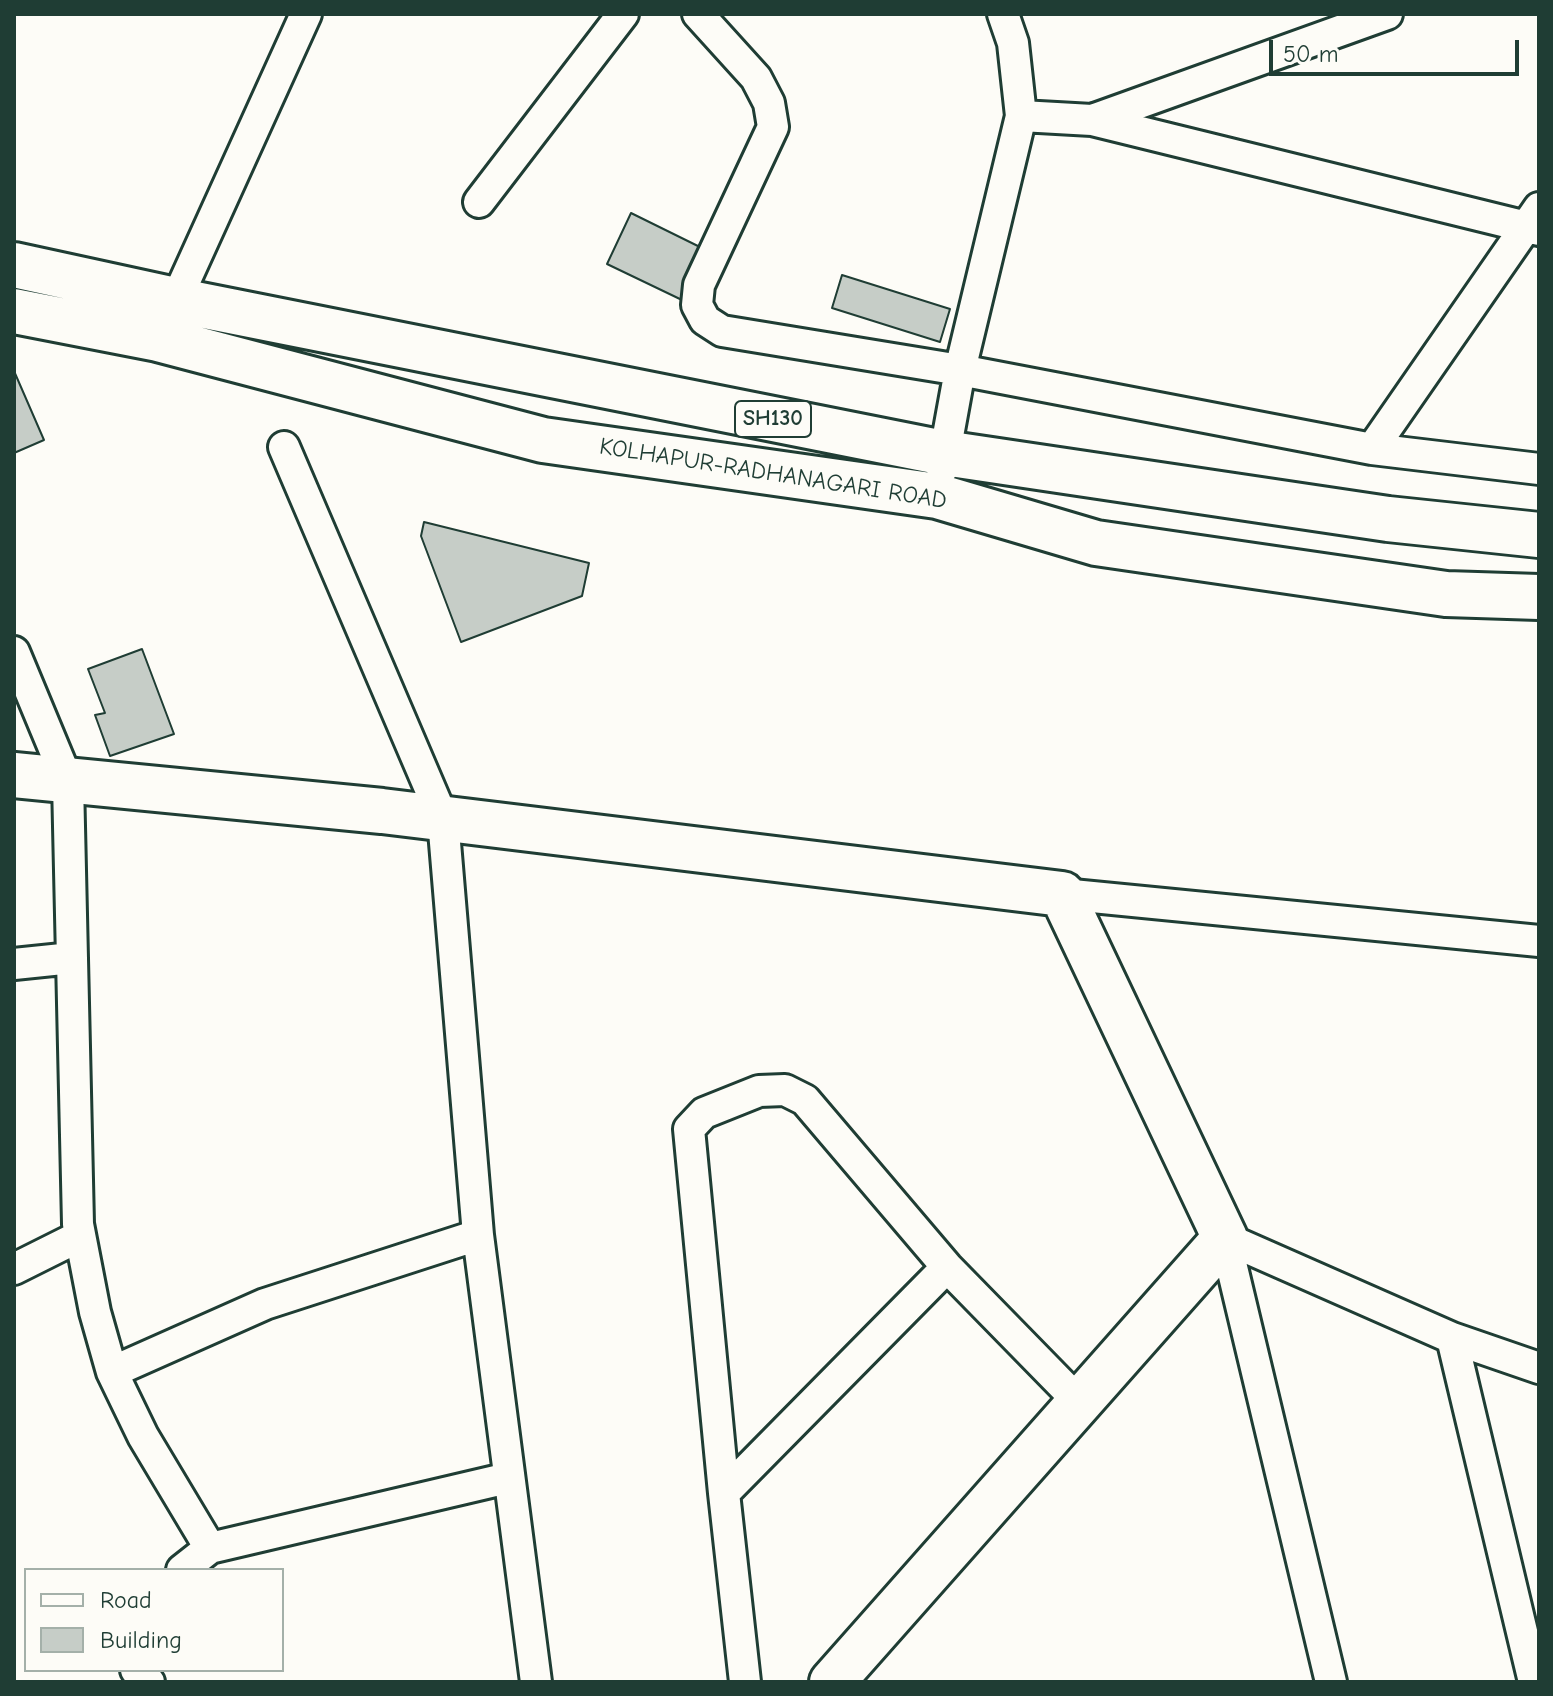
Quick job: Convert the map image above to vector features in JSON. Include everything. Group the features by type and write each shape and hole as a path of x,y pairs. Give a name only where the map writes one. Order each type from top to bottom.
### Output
{"main road":[{"name":"SH130","path":"14,265 175,300 944,453 1388,519 1539,535"},
{"name":"KOLHAPUR-RADHANAGARI ROAD","path":"14,311 158,339 543,440 937,496 1096,543 1446,594 1539,597"},
{"path":"14,775 443,819 1062,894 1225,1238 832,1682"}],"street":[{"path":"158,339 306,14"},
{"path":"479,202 623,14"},
{"path":"698,14 756,78 769,103 773,127 699,285 697,305 705,320 722,331 960,370 1372,449 1539,469"},
{"path":"937,496 960,370 1021,116 1013,43 1003,14"},
{"path":"1092,120 1387,14"},
{"path":"1021,116 1092,120 1534,222 1372,449"},
{"path":"284,447 443,819 478,1235 536,1682"},
{"path":"14,652 68,782 80,1236 112,1372 143,1436 210,1548"},
{"path":"1062,894 1539,941"},
{"path":"14,964 72,958"},
{"path":"737,1681 724,1493 689,1155 689,1129 704,1113 759,1091 785,1090 805,1100 947,1267 1080,1403"},
{"path":"112,1372 265,1304 478,1235"},
{"path":"14,1269 80,1236"},
{"path":"1225,1238 1452,1338 1539,1368"},
{"path":"1225,1238 1331,1682"},
{"path":"724,1493 947,1267"},
{"path":"1452,1338 1534,1682"},
{"path":"185,1568 210,1548 508,1478"}],"building":[{"path":"631,213 706,250 682,300 607,264"},
{"path":"842,275 950,309 940,342 832,308"},
{"path":"14,371 44,440 14,453"},
{"path":"424,522 589,563 582,596 461,642 421,536"},
{"path":"142,649 174,734 110,756 95,715 105,713 88,669"}]}
